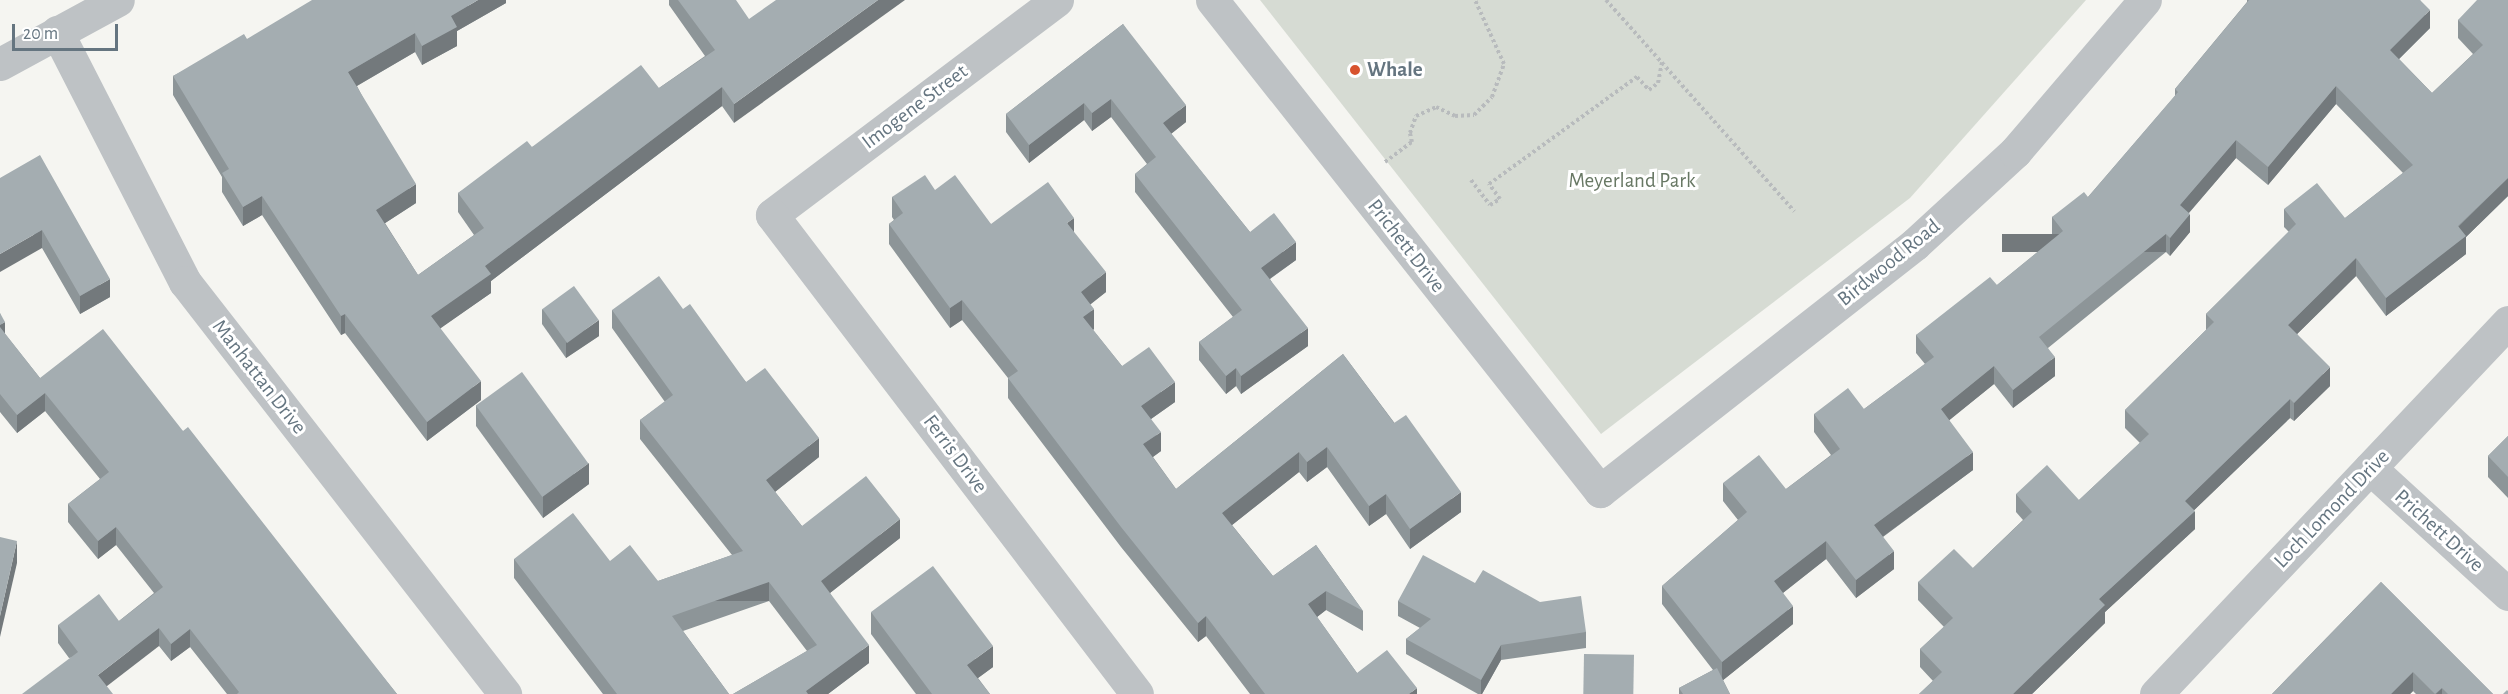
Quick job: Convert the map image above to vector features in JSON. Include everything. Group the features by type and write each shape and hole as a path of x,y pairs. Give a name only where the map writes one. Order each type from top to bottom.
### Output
{"street":[{"path":"0,64 118,0"},
{"name":"Imogene Street","path":"772,215 1057,0"},
{"name":"Prichett Drive","path":"1212,0 1600,491"},
{"name":"Birdwood Road","path":"1600,491 1915,244 2015,152 2145,0"},
{"name":"Manhattan Drive","path":"57,32 185,282 505,694"},
{"name":"Ferris Drive","path":"772,215 1137,694"},
{"name":"Loch Lomond Drive","path":"2156,694 2508,322"},
{"name":"Prichett Drive","path":"2370,468 2508,594"}],"path":[{"path":"1412,141 1410,133 1416,116 1436,107 1455,116 1474,115 1492,97 1502,75 1504,64 1500,50 1490,38 1475,0"},
{"path":"1606,0 1794,212"},
{"path":"1471,180 1490,205 1500,199 1489,184 1638,77 1649,90 1658,83 1662,62"}],"green space":[{"name":"Meyerland Park","path":"1260,0 2086,0 1910,198 1601,434"}],"building":[{"path":"312,0 478,0 451,16 457,27 422,46 415,33 348,72 416,184 376,210 418,275 484,228 458,193 527,141 532,147 641,65 659,88 715,50 678,0 736,0 749,19 776,0 878,0 734,104 722,87 485,266 491,274 431,316 481,381 427,422 345,314 341,316 262,196 243,207 222,173 229,169 173,76 244,34 247,39"},
{"path":"2249,0 2420,0 2430,10 2390,50 2432,93 2483,45 2458,20 2477,0 2508,0 2508,178 2458,226 2466,236 2386,298 2356,258 2288,325 2330,367 2294,403 2290,399 2185,501 2195,511 2099,599 2105,605 2013,694 1919,694 1942,672 1920,649 1953,618 1918,582 1954,549 1973,568 2032,512 2016,494 2047,465 2079,500 2149,434 2125,410 2214,322 2206,314 2296,224 2284,209 2317,183 2345,218 2413,165 2336,86 2268,167 2236,140 2180,205 2190,214 2170,238 2166,234 2039,337 2055,357 2013,390 1994,366 1941,409 1973,452 1874,525 1894,551 1856,580 1826,541 1774,581 1793,606 1722,662 1662,586 1747,512 1723,483 1759,455 1786,489 1840,449 1814,414 1848,388 1864,409 1934,357 1916,335 1990,277 1997,285 2063,231 2052,217 2084,192 2088,197 2178,92 2175,89"},
{"path":"1123,24 1186,105 1163,123 1250,232 1274,213 1296,242 1261,268 1308,328 1241,376 1236,368 1226,376 1199,342 1242,310 1135,174 1156,157 1111,99 1092,113 1084,103 1029,145 1006,114"},
{"path":"40,155 110,279 80,296 42,230 0,254 0,178"},
{"path":"925,175 935,190 955,175 991,224 1048,182 1074,218 1067,223 1106,272 1081,292 1094,309 1083,317 1122,366 1149,347 1175,382 1141,406 1161,432 1143,444 1176,489 1343,354 1394,423 1406,415 1461,492 1410,529 1386,494 1369,506 1327,447 1307,462 1299,452 1222,513 1273,576 1316,545 1363,611 1326,591 1308,604 1357,673 1387,650 1417,688 1409,694 1265,694 1206,616 1198,623 1121,527 1008,378 1018,371 962,300 950,308 889,224 903,213 892,197"},
{"path":"659,276 683,309 690,304 746,382 765,368 819,438 766,480 802,526 866,476 900,519 821,581 869,645 806,691 808,694 733,694 817,645 769,582 672,616 729,694 617,694 514,559 573,513 610,561 630,545 658,581 743,551 640,420 673,395 612,310"},
{"path":"574,286 599,320 567,343 542,309"},
{"path":"0,313 5,322 0,325"},
{"path":"0,327 40,378 103,329 183,431 188,427 397,694 237,694 239,692 190,629 171,644 159,628 98,675 113,694 22,694 78,652 58,625 99,594 119,621 163,587 116,527 98,541 68,504 109,472 45,393 17,415 0,394"},
{"path":"522,372 588,463 542,497 476,406"},
{"path":"2508,436 2508,477 2488,456"},
{"path":"0,537 17,541 0,616"},
{"path":"1423,555 1475,583 1483,570 1540,602 1581,596 1586,632 1501,645 1481,680 1406,639 1431,619 1398,601"},
{"path":"933,566 993,646 967,665 990,694 932,694 871,612"},
{"path":"2381,582 2493,694 2448,694 2442,688 2435,694 2413,672 2391,694 2272,694"},
{"path":"1584,654 1634,655 1633,694 1583,694"},
{"path":"1717,668 1730,694 1683,694 1679,688"}],"place":[{"name":"Whale","path":"1355,70"}]}
